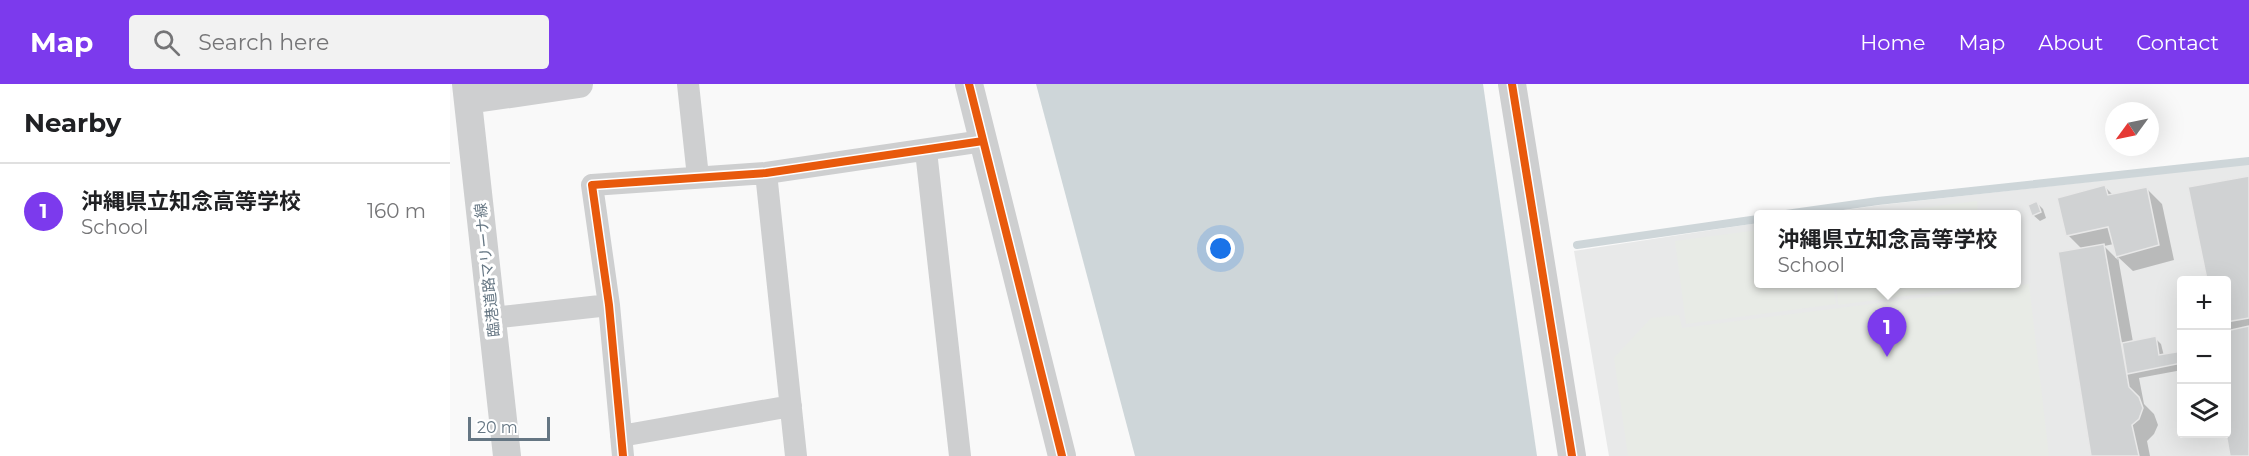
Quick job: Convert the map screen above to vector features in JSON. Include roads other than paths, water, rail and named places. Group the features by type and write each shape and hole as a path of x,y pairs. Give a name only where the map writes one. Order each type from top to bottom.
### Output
{"street":[{"path":"467,92 579,84"},
{"path":"688,84 698,177"},
{"path":"969,84 1062,456"},
{"path":"1512,84 1572,456"},
{"name":"臨港道路マリーナ線","path":"467,92 507,456"},
{"path":"791,406 622,446 609,305 592,185 766,172 926,151 983,141"},
{"path":"926,151 960,456"},
{"path":"766,172 796,456"},
{"path":"492,318 609,305"}],"waterway":[{"path":"1814,210 1878,201 2249,161"},
{"path":"1577,245 1754,220"}],"place":[{"name":"沖縄県立知念高等学校","path":"1887,357"}]}
